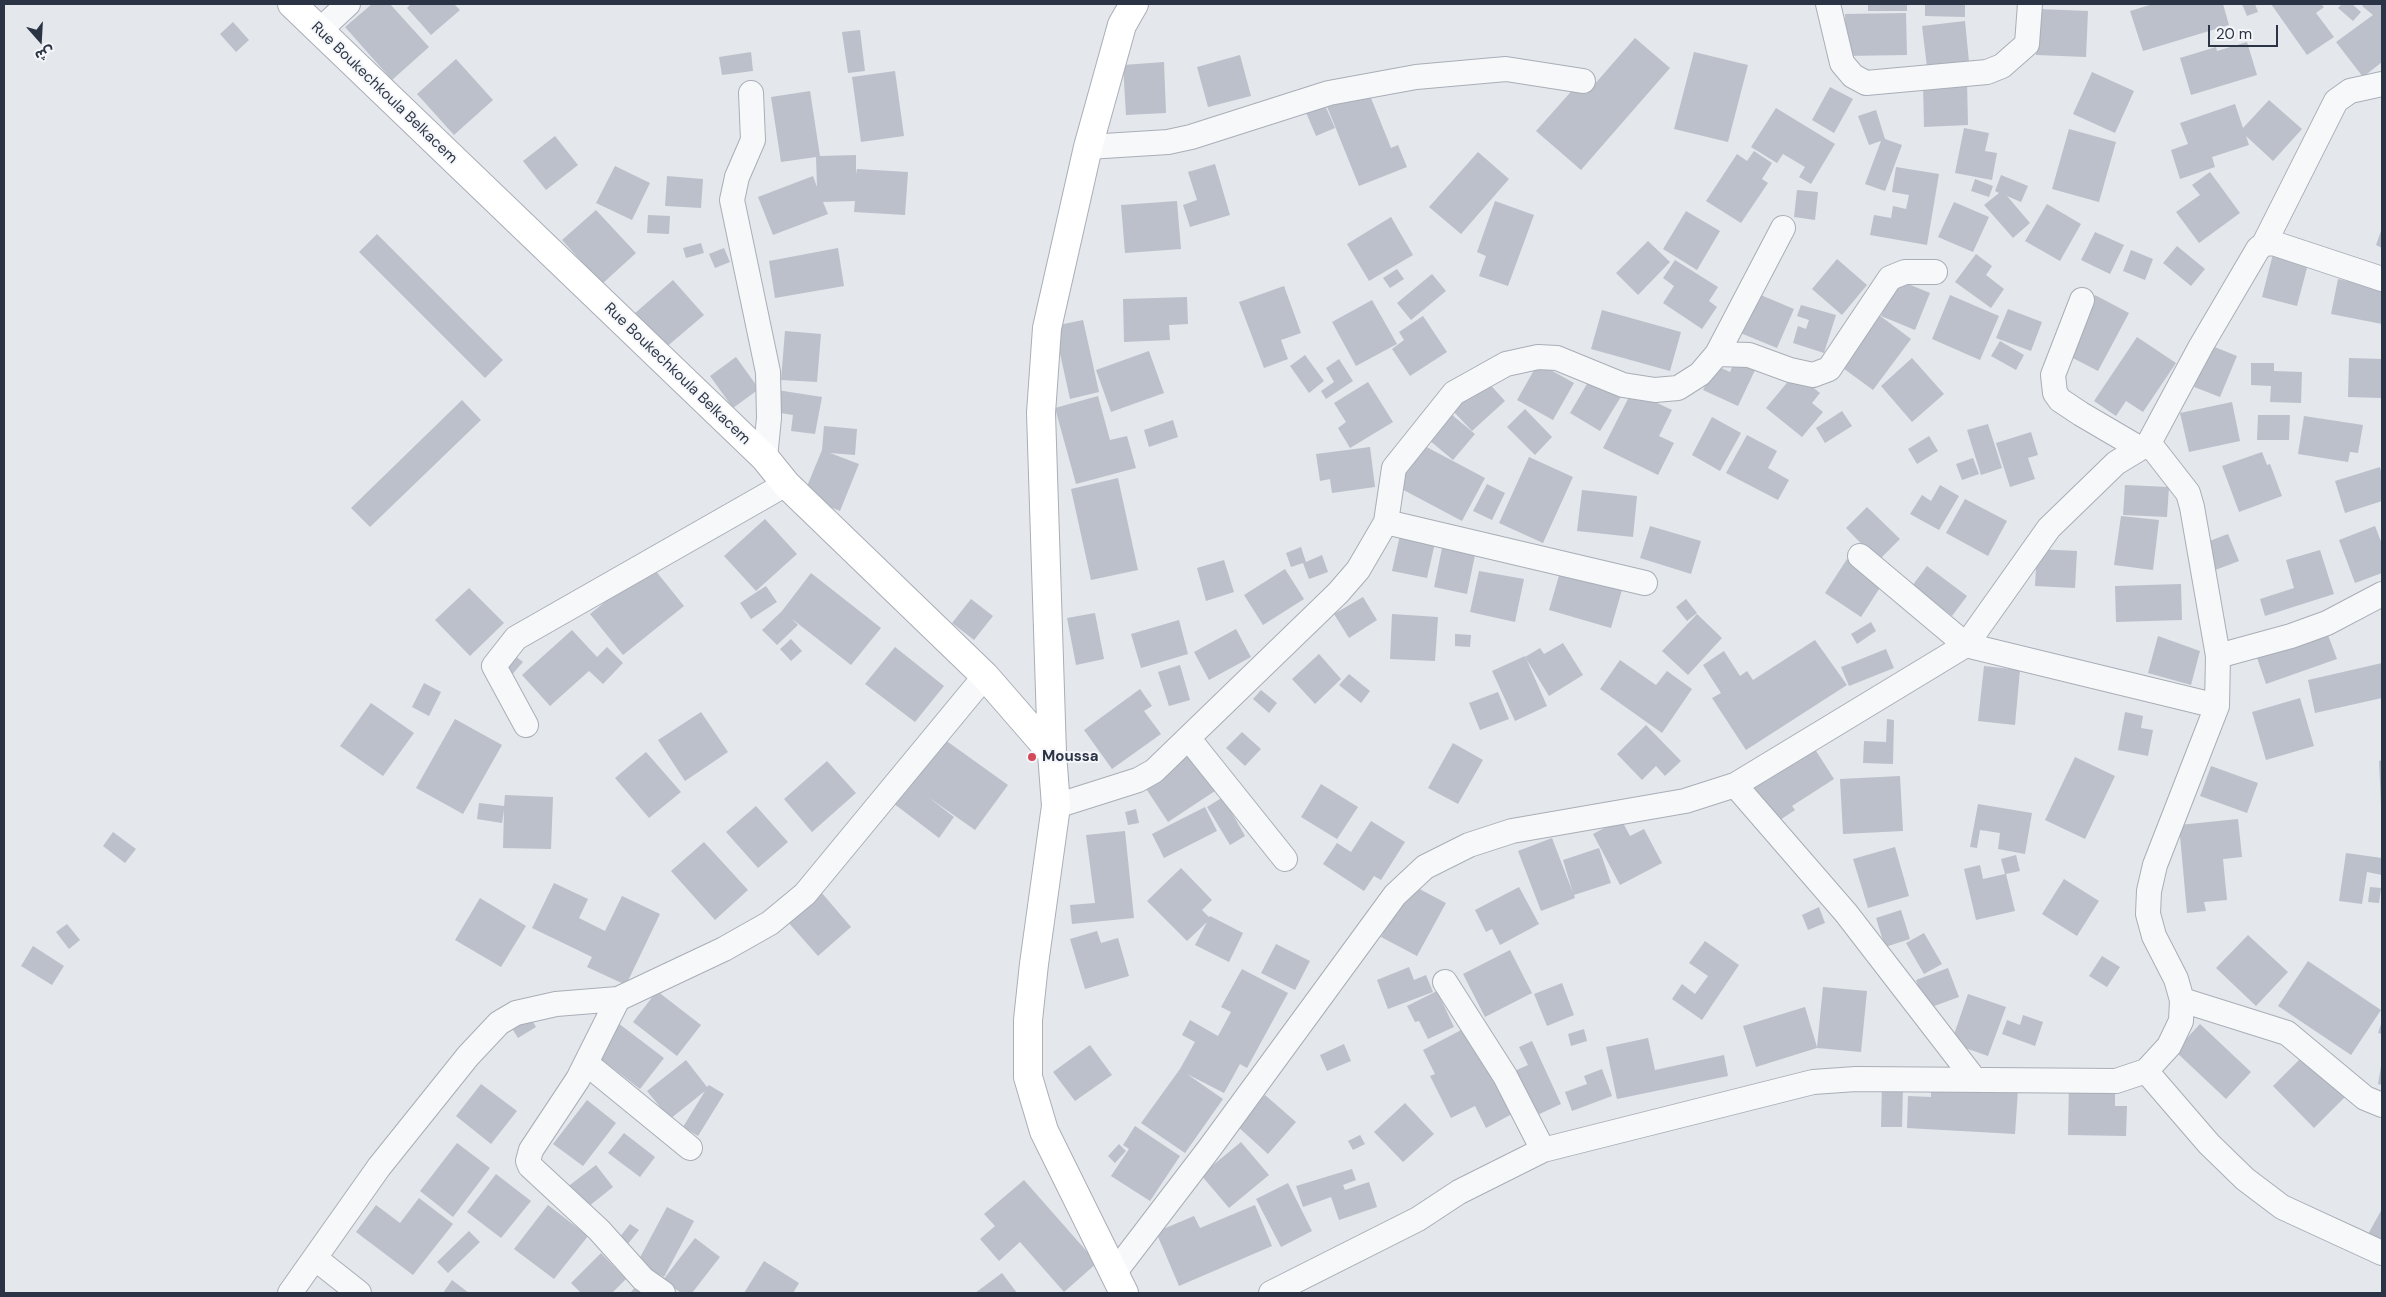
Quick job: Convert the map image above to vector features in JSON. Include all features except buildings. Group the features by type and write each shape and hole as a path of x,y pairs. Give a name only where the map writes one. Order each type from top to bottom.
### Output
{"main road":[{"name":"Rue Boukechkoula Belkacem","path":"292,4 765,458 786,484 985,676 1052,753"},
{"path":"1120,1283 1044,1131 1028,1077 1028,1020 1056,806 1052,753 1041,413 1047,328 1088,147 1122,25 1134,4"}],"street":[{"path":"319,31 348,4"},
{"path":"1828,4 1842,63 1853,76 1866,83 1987,72 2002,66 2027,44 2030,4"},
{"path":"1088,147 1168,142 1191,137 1329,93 1416,77 1506,69 1582,81"},
{"path":"1120,1283 1209,1149 1395,895 1425,867 1469,844 1512,831 1685,802 1735,785 1966,645 2049,528 2116,463 2144,446 2258,249 2264,244 2336,101 2350,91 2382,84"},
{"path":"751,93 753,140 737,177 732,200 768,372 769,403 765,458"},
{"path":"1056,806 1138,780 1154,771 1338,593 1358,570 1386,522 1394,468 1454,393 1506,364 1538,357 1557,358 1623,385 1655,390 1678,388 1700,374 1717,354 1783,228"},
{"path":"2264,244 2273,243 2382,279"},
{"path":"1717,354 1749,355 1790,370 1814,375 1829,368 1890,278 1906,272 1935,272"},
{"path":"1270,1293 1418,1219 1459,1192 1543,1150 1813,1082 1856,1079 2116,1081 2146,1071 2169,1046 2181,1021 2182,1000 2176,979 2154,936 2148,914 2149,891 2156,865 2217,706 2218,656 2188,493 2144,446 2081,414 2060,400 2054,393 2053,375 2082,300"},
{"path":"526,725 494,666 516,638 786,484"},
{"path":"1386,522 1645,583"},
{"path":"1860,556 1966,645 2217,706"},
{"path":"2218,656 2291,636 2327,623 2382,594"},
{"path":"290,1293 316,1259 379,1167 468,1056 499,1023 516,1013 556,1004 618,999 724,949 770,923 805,894 985,676"},
{"path":"1189,739 1284,859"},
{"path":"1735,785 1846,913 1975,1080"},
{"path":"1445,982 1505,1076 1543,1150"},
{"path":"618,999 586,1064 531,1150 528,1161 530,1166 599,1230 643,1279 663,1293"},
{"path":"2182,1000 2287,1033 2366,1098 2382,1105"},
{"path":"586,1064 690,1148"},
{"path":"2146,1071 2209,1144 2245,1179 2282,1207 2382,1253"},
{"path":"316,1259 359,1293"}],"place":[{"name":"Moussa","path":"1032,757"}]}
